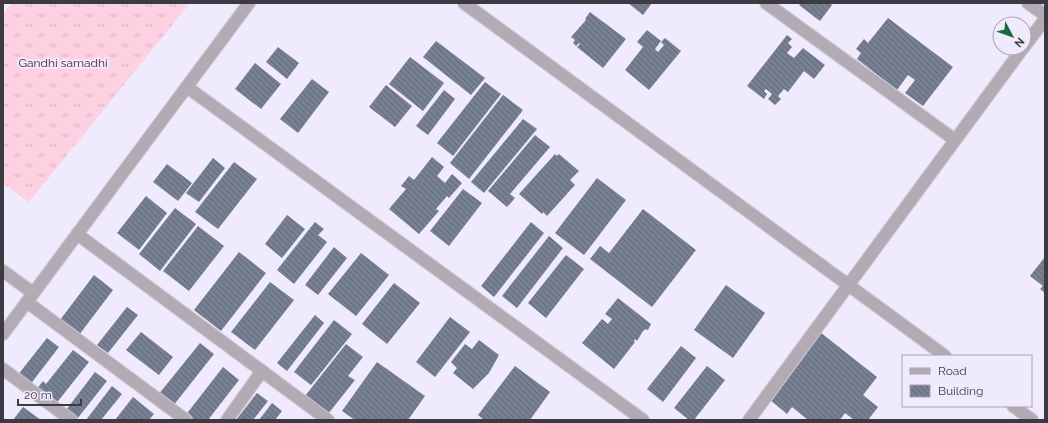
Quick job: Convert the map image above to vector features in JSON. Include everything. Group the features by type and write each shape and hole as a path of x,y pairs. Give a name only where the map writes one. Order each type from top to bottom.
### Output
{"street":[{"path":"3,334 249,3"},
{"path":"464,3 944,355"},
{"path":"766,3 955,140"},
{"path":"1028,3 1045,15"},
{"path":"1032,37 1045,19"},
{"path":"749,420 1018,56"},
{"path":"187,87 643,420"},
{"path":"77,234 328,420"},
{"path":"3,271 30,298 186,420"},
{"path":"3,369 71,420"},
{"path":"227,420 262,371"},
{"path":"1014,407 1032,420"}],"green space":[{"name":"Gandhi samadhi","path":"12,3 190,3 29,202 3,183 3,13"}],"building":[{"path":"628,3 652,3 643,15"},
{"path":"801,3 830,3 832,5 820,21 799,5"},
{"path":"590,12 626,39 603,68 577,47 580,44 579,43 576,46 573,43 575,40 571,37 586,20 585,19"},
{"path":"888,18 953,67 923,106 905,93 915,80 908,75 897,90 857,59 861,53 856,49 864,39 868,43"},
{"path":"647,30 661,41 655,49 658,52 664,45 661,42 665,38 681,51 649,90 625,70 643,47 637,42"},
{"path":"787,35 792,39 788,43 792,47 787,53 794,58 803,48 825,65 814,79 804,71 788,92 784,89 778,96 781,99 775,105 768,99 772,94 766,89 764,91 767,94 764,99 747,86"},
{"path":"436,41 485,78 471,95 423,57"},
{"path":"278,47 299,63 287,79 266,62"},
{"path":"410,57 444,83 423,111 389,84"},
{"path":"255,63 281,84 261,109 235,89"},
{"path":"312,79 329,92 298,133 280,119"},
{"path":"485,82 501,94 453,156 437,143"},
{"path":"386,85 412,106 395,127 369,107"},
{"path":"444,90 455,99 428,135 416,126"},
{"path":"503,95 523,110 469,179 450,163"},
{"path":"523,119 537,129 484,193 471,182"},
{"path":"535,135 550,147 510,194 515,198 507,207 488,191"},
{"path":"555,154 557,156 559,154 579,171 570,180 575,185 547,216 543,212 542,214 519,194"},
{"path":"432,157 444,167 437,176 445,183 452,174 462,183 449,198 447,196 436,209 439,211 419,234 389,209 406,189 401,186 409,176 414,180"},
{"path":"213,158 225,168 199,202 186,193"},
{"path":"234,162 257,179 218,229 195,212"},
{"path":"167,164 192,183 178,201 153,182"},
{"path":"597,178 626,200 584,255 555,233"},
{"path":"463,189 482,203 449,246 430,231"},
{"path":"146,196 167,213 139,250 117,233"},
{"path":"175,208 196,224 160,271 139,254"},
{"path":"643,209 696,250 652,307 590,259 600,246 609,253"},
{"path":"287,215 305,229 282,258 265,244"},
{"path":"315,222 324,229 318,235 327,242 294,284 277,270"},
{"path":"531,222 544,233 494,297 481,286"},
{"path":"198,226 224,246 189,291 163,271"},
{"path":"549,236 563,248 517,308 502,296"},
{"path":"334,247 347,258 318,295 305,285"},
{"path":"239,252 266,273 221,331 194,310"},
{"path":"361,253 389,275 356,316 328,294"},
{"path":"566,255 584,269 546,318 528,303"},
{"path":"1045,257 1045,293 1040,289 1043,286 1030,276"},
{"path":"94,275 113,290 79,335 60,320"},
{"path":"270,282 294,300 255,350 231,332"},
{"path":"394,283 420,303 387,344 362,324"},
{"path":"726,285 765,313 733,358 694,330"},
{"path":"618,298 651,324 648,330 646,329 643,331 637,341 635,339 635,342 614,369 582,343 602,319 608,324 612,319 605,314"},
{"path":"127,307 138,315 108,353 97,345"},
{"path":"315,315 324,323 287,371 277,363"},
{"path":"450,317 470,332 435,377 416,362"},
{"path":"334,320 352,334 311,385 294,372"},
{"path":"141,332 173,357 159,375 126,350"},
{"path":"820,332 877,377 863,395 878,407 868,420 854,420 845,413 840,420 808,420 792,407 787,414 769,399"},
{"path":"47,338 59,347 29,386 17,376"},
{"path":"479,340 499,355 489,373 473,389 453,373 457,368 451,362 465,344 472,349"},
{"path":"200,343 214,354 173,406 158,395"},
{"path":"346,344 363,357 348,376 355,380 328,414 305,396"},
{"path":"681,346 696,358 663,402 647,389"},
{"path":"73,350 89,362 55,405 36,390 43,381 46,384"},
{"path":"377,362 425,396 408,420 355,420 342,411"},
{"path":"515,366 550,392 530,420 484,420 478,415"},
{"path":"707,366 725,380 694,420 689,420 674,408"},
{"path":"223,367 239,380 208,420 190,420 185,416"},
{"path":"95,372 107,381 77,419 66,410"},
{"path":"112,386 122,394 101,420 86,420"},
{"path":"257,393 268,401 253,420 236,420"},
{"path":"133,397 154,414 149,420 115,420"},
{"path":"272,403 282,411 275,420 259,420"},
{"path":"23,407 41,420 13,420"}]}
